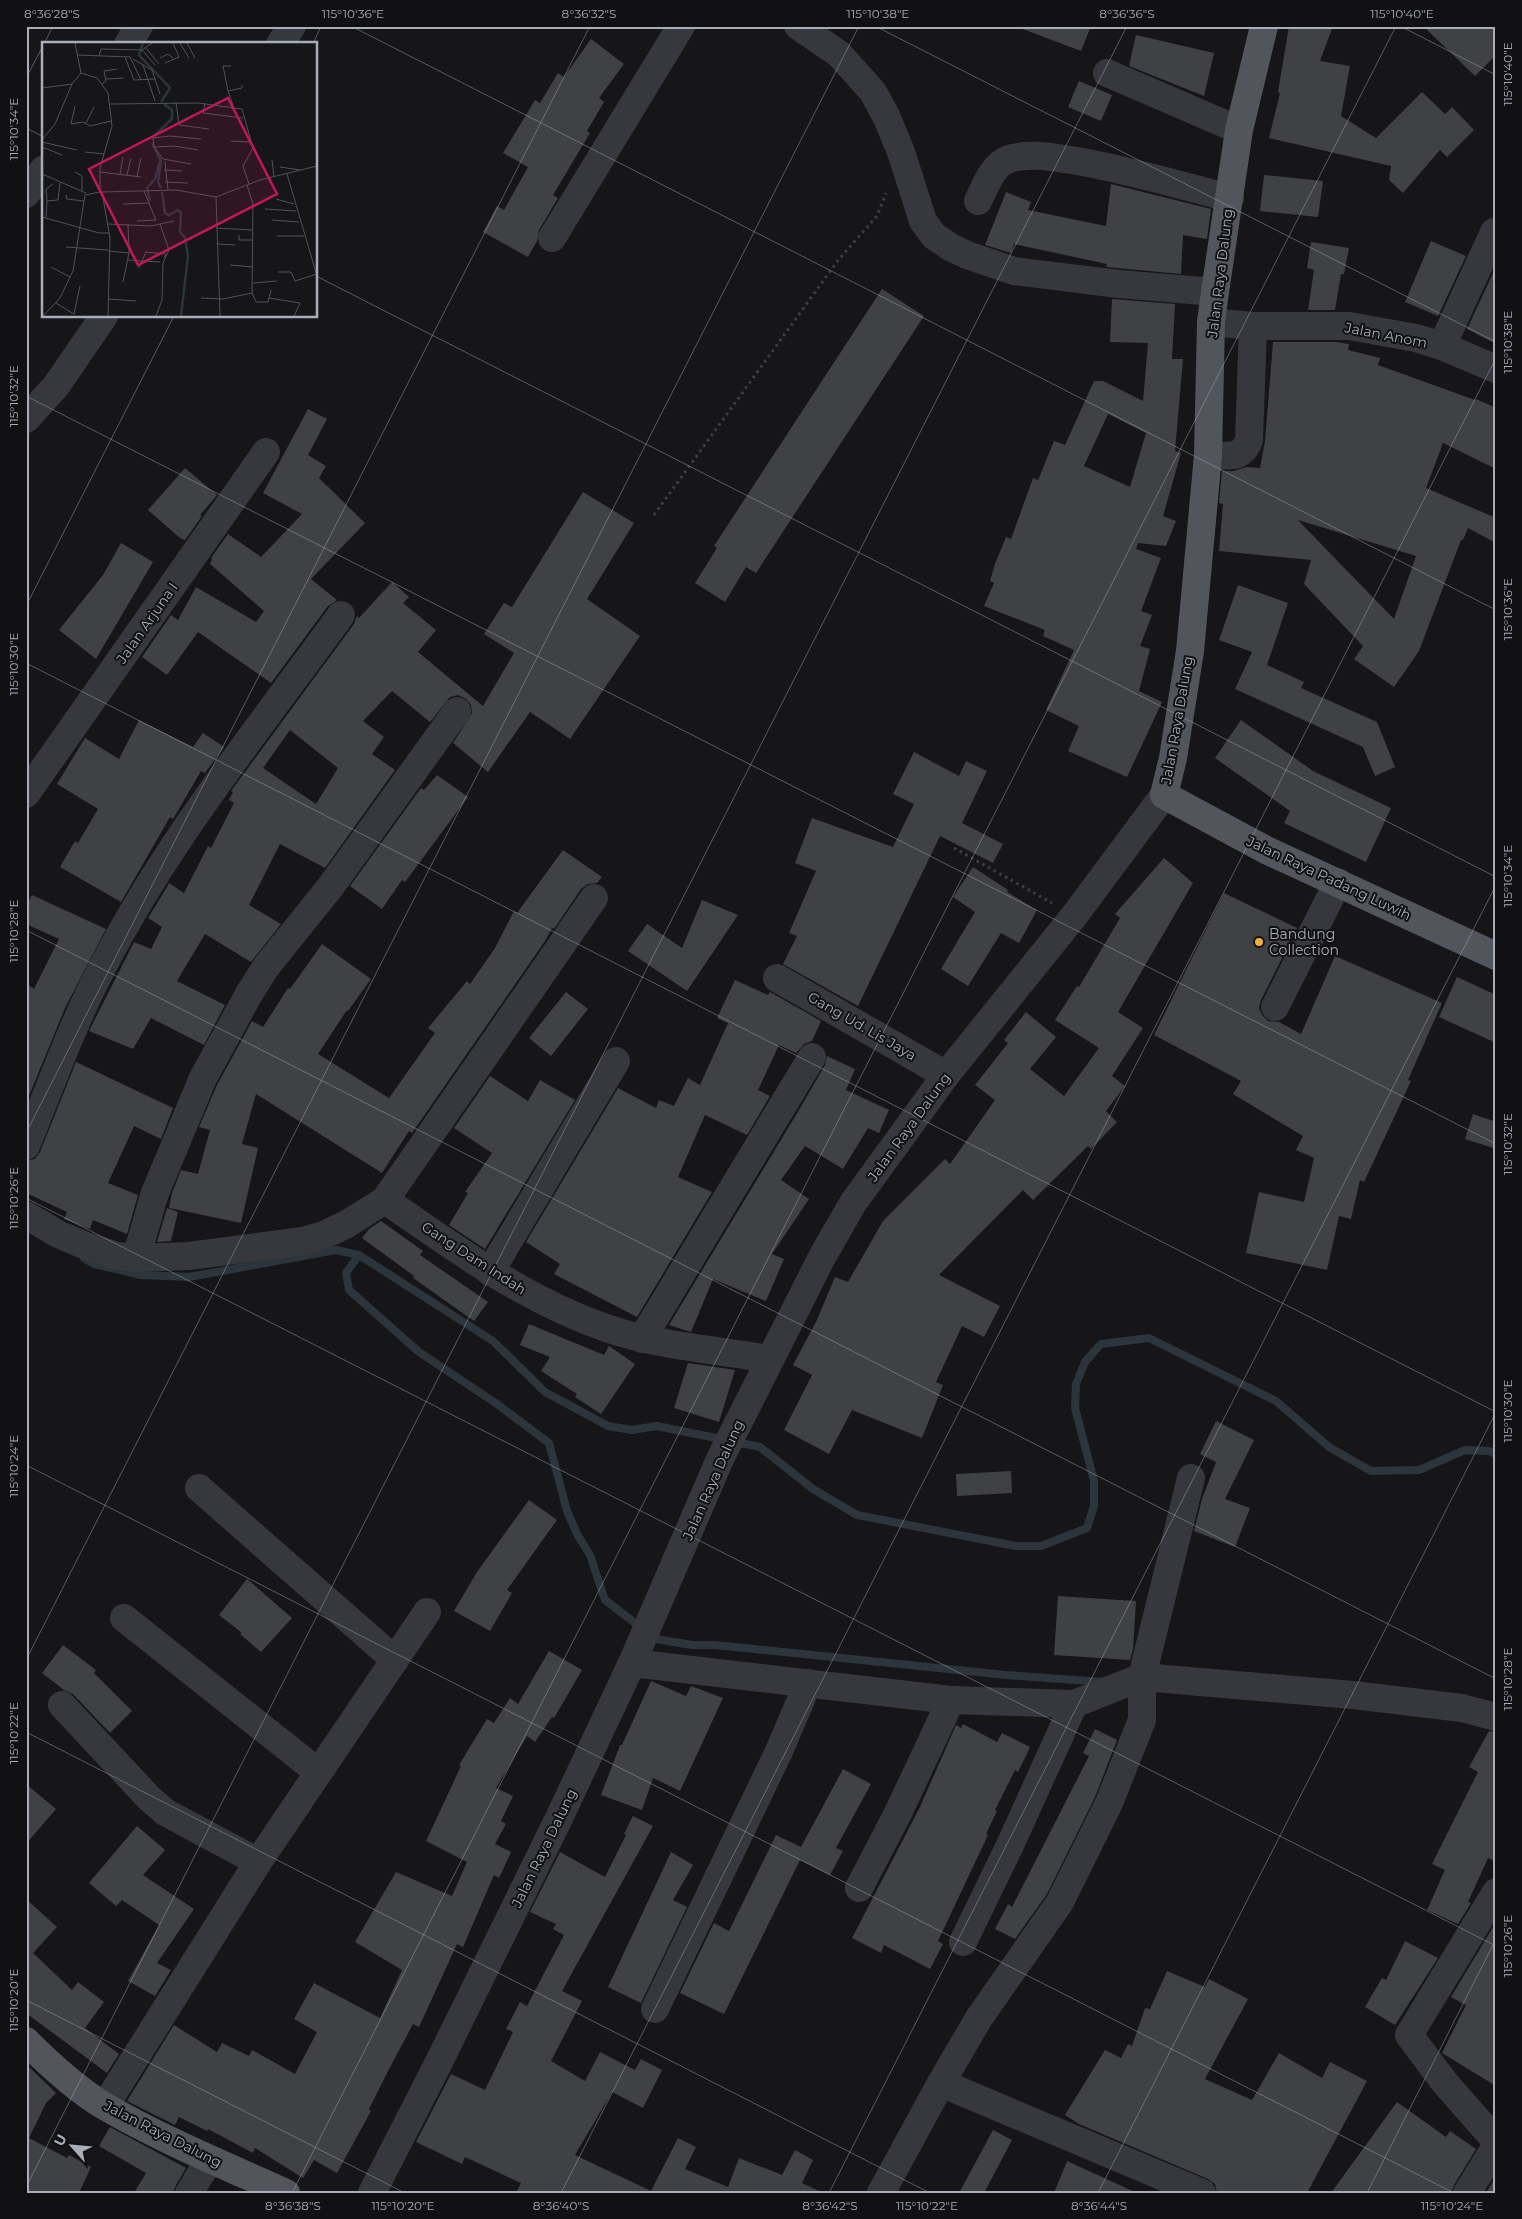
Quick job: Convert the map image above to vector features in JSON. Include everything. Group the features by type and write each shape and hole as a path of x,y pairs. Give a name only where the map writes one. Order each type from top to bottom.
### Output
{"main road":[{"name":"Jalan Raya Dalung","path":"1164,795 1173,758 1190,650 1208,455 1211,322 1239,130 1264,26"},
{"name":"Jalan Raya Padang Luwih","path":"1164,795 1266,850 1496,956"},
{"name":"Jalan Raya Dalung","path":"26,2041 53,2068 105,2106 286,2193"}],"street":[{"path":"129,42 139,26"},
{"path":"281,42 292,26"},
{"path":"552,238 681,26"},
{"path":"798,26 839,54 873,92 901,152 923,221 934,236 967,255 1014,271 1120,284 1215,292"},
{"path":"1107,72 1239,130"},
{"path":"978,202 988,180 998,167 1008,160 1041,155 1118,168 1230,198"},
{"path":"26,194 42,171"},
{"path":"1442,346 1494,232"},
{"path":"26,419 56,386 103,318"},
{"name":"Jalan Anom","path":"1211,322 1253,326 1349,326 1416,338 1442,346 1496,369"},
{"path":"1208,455 1238,455 1247,446 1253,326"},
{"name":"Jalan Arjuna I","path":"26,794 266,452"},
{"path":"26,1146 99,973 139,902 178,842 341,615"},
{"path":"136,1258 155,1193 202,1078 249,994 266,968 331,886 457,710"},
{"name":"Jalan Raya Dalung","path":"372,2193 509,1921 632,1663 720,1459 822,1257 853,1203 946,1074 1074,916 1164,795"},
{"path":"1275,1007 1338,882"},
{"path":"26,1215 58,1234 86,1246 117,1256 136,1258 189,1256 303,1241 324,1235 347,1224 385,1200 594,898"},
{"name":"Gang Ud. Lis Jaya","path":"777,978 946,1074"},
{"path":"642,1339 812,1057"},
{"path":"490,1272 616,1061"},
{"name":"Gang Dam Indah","path":"385,1200 490,1272 536,1298 608,1329 642,1339 769,1359"},
{"path":"881,2193 941,2083 980,2018 1064,1894 1109,1803 1142,1720 1142,1677 1191,1478"},
{"path":"199,1488 395,1660"},
{"path":"105,2106 258,1862 427,1612"},
{"path":"124,1618 318,1772"},
{"path":"632,1663 951,1700 1074,1704 1142,1677 1353,1695 1462,1708 1496,1716"},
{"path":"655,2009 780,1748 808,1683"},
{"path":"859,1888 898,1813 951,1700"},
{"path":"963,1942 1011,1844 1074,1704"},
{"path":"62,1705 149,1798 165,1812 258,1862"},
{"path":"1496,1892 1409,2035 1444,2084 1496,2141"},
{"path":"941,2083 1202,2193"},
{"path":"1467,2193 1496,2146"},
{"path":"189,2193 210,2158"}],"path":[{"path":"654,515 838,259 877,216 901,152"},
{"path":"954,848 1074,916"}],"building":[{"path":"1020,26 1091,26 1081,51 1020,28"},
{"path":"1289,26 1333,26 1320,61 1350,66 1341,116 1376,138 1422,92 1445,114 1452,107 1474,130 1447,157 1440,150 1403,193 1389,180 1391,166 1269,138 1280,93 1278,92"},
{"path":"1423,26 1496,26 1496,55 1475,76"},
{"path":"1136,35 1214,53 1204,96 1129,66"},
{"path":"591,39 624,64 599,98 604,102 587,131 590,133 553,195 558,198 539,230 537,241 528,257 483,232 497,206 504,210 528,167 503,153 535,100 540,103 558,73 564,77"},
{"path":"1079,81 1112,95 1101,121 1068,107"},
{"path":"1264,175 1323,181 1318,217 1260,211"},
{"path":"1111,184 1211,209 1207,239 1183,235 1181,274 1106,267 1107,264 1014,244 1011,253 985,245 1006,192 1031,202 1028,210 1106,226"},
{"path":"1431,241 1466,256 1438,316 1405,302"},
{"path":"1311,242 1349,248 1344,274 1341,274 1335,310 1308,310 1314,270 1307,268"},
{"path":"1494,271 1496,272 1496,344 1467,329"},
{"path":"882,289 924,316 756,573 746,567 725,602 695,583 717,548 714,546"},
{"path":"1112,299 1175,304 1172,359 1183,359 1175,451 1181,453 1163,516 1176,521 1166,546 1138,543 1136,549 1161,558 1141,611 1152,615 1140,646 1150,649 1139,691 1162,702 1127,777 1068,751 1079,726 1046,710 1074,650 1043,636 1045,630 984,606 994,583 990,581 995,564 1006,537 1011,539 1033,478 1038,480 1054,441 1065,445 1094,381 1103,381 1143,401 1148,343 1110,342","holes":["1108,414 1146,433 1130,487 1084,466"]},
{"path":"1273,342 1336,342 1349,344 1348,350 1380,358 1378,365 1476,399 1496,408 1496,469 1443,443 1426,488 1496,518 1496,543 1468,528 1463,540 1461,540 1419,651 1394,687 1354,659 1363,646 1304,584 1311,560 1219,551 1223,504 1219,503 1222,471 1234,471 1246,467 1260,468 1265,441","holes":["1298,520 1416,556 1394,619"]},
{"path":"308,409 327,419 308,455 326,466 319,478 365,523 311,579 337,600 328,606 271,683 198,632 167,675 142,657 171,615 178,620 196,587 256,622 264,611 210,564 211,558 228,534 261,557 302,514 263,493"},
{"path":"185,468 217,495 200,515 202,516 185,540 180,538 148,510"},
{"path":"583,492 634,523 587,599 640,636 570,739 530,712 488,772 453,743 472,713 471,705 466,699 458,695 450,697 430,722 392,691 363,721 384,737 372,754 395,770 325,868 280,844 249,905 281,924 251,962 205,934 177,981 225,1005 204,1045 151,1018 133,1049 89,1031 134,942 151,949 162,927 148,918 169,883 184,893 208,846 211,848 234,803 229,800 233,792 231,791 354,624 357,616 359,618 392,582 409,597 403,603 436,630 418,652 483,706 514,653 484,634 504,603 512,607","holes":["290,730 338,768 316,804 263,768"]},
{"path":"121,543 153,562 96,659 59,630 103,575"},
{"path":"1238,585 1288,603 1267,665 1304,682 1301,688 1377,722 1395,767 1375,776 1363,747 1235,689 1252,652 1219,640"},
{"path":"139,720 193,747 203,733 224,747 205,773 201,771 173,819 170,817 121,902 60,867 75,841 78,843 98,809 57,784 85,738 119,759"},
{"path":"1241,720 1313,771 1391,808 1366,862 1284,823 1290,811 1215,758"},
{"path":"914,752 959,776 966,761 987,771 962,823 1003,844 993,863 940,836 858,1006 783,964 797,936 789,933 816,871 795,863 812,818 893,847 914,804 893,794"},
{"path":"437,775 468,797 405,882 402,880 382,909 350,886 421,788 424,790"},
{"path":"563,850 602,877 597,883 588,884 581,889 554,929 552,928 545,941 412,1133 409,1131 382,1173 256,1094 242,1144 258,1148 241,1223 169,1208 172,1193 181,1170 198,1174 210,1130 199,1127 217,1085 252,1021 263,1027 288,988 290,989 322,944 371,979 347,1010 318,1054 389,1098 435,1033 428,1028 467,981 470,984 495,948 514,911 517,913"},
{"path":"1164,858 1193,883 1118,1012 1143,1028 1112,1076 1125,1086 1106,1111 1117,1122 1091,1149 1088,1146 1033,1200 1023,1190 939,1275 1000,1306 984,1337 962,1326 936,1382 943,1385 922,1438 852,1410 829,1454 784,1430 812,1375 793,1365 816,1322 835,1277 848,1282 883,1221 945,1159 950,1164 995,1100 975,1085 1008,1043 1004,1040 1026,1012 1056,1037 1030,1069 1064,1096 1099,1048 1055,1020 1077,986 1079,987 1120,918 1115,914"},
{"path":"973,867 1008,890 1007,892 1037,910 1019,943 1001,933 968,986 941,969 975,912 953,897"},
{"path":"1224,893 1297,928 1261,1000 1259,1008 1262,1015 1268,1021 1279,1022 1301,1034 1335,956 1442,1003 1408,1080 1411,1081 1364,1182 1360,1180 1351,1219 1339,1216 1327,1270 1246,1253 1259,1192 1304,1202 1314,1158 1296,1150 1303,1136 1233,1094 1241,1081 1154,1035"},
{"path":"32,895 106,929 65,1008 26,1103 26,983 34,989 59,939 26,924 26,906"},
{"path":"702,900 738,915 687,991 628,951 647,924 682,948"},
{"path":"1457,977 1496,995 1496,1043 1439,1017"},
{"path":"735,980 768,995 770,992 821,1021 812,1041 804,1044 796,1053 779,1045 758,1090 770,1096 747,1135 705,1115 678,1177 712,1192 637,1317 554,1274 560,1264 526,1242 618,1088 656,1108 659,1100 674,1106 688,1078 700,1085 728,1023 717,1018"},
{"path":"566,992 588,1009 551,1056 529,1038"},
{"path":"827,1056 855,1069 846,1090 889,1110 879,1133 868,1128 843,1169 805,1146 781,1180 809,1199 772,1254 784,1259 766,1301 713,1279 691,1332 669,1325 799,1110 825,1065"},
{"path":"76,1062 173,1108 161,1139 134,1126 108,1183 138,1195 127,1234 93,1220 90,1229 64,1219 67,1212 26,1193 26,1161 35,1159 40,1152"},
{"path":"490,1076 528,1101 540,1080 575,1100 485,1249 449,1225 468,1193 465,1192 492,1153 454,1128"},
{"path":"1473,1114 1496,1122 1496,1149 1465,1139"},
{"path":"167,1208 178,1212 171,1241 157,1242"},
{"path":"381,1221 423,1251 420,1255 488,1302 474,1321 413,1278 414,1276 362,1238 369,1229"},
{"path":"529,1324 604,1355 609,1346 635,1364 601,1414 575,1397 577,1394 541,1371 550,1357 520,1345"},
{"path":"688,1363 735,1370 719,1422 674,1408"},
{"path":"1216,1421 1254,1440 1225,1499 1250,1508 1235,1547 1194,1531 1202,1499 1216,1462 1200,1454"},
{"path":"1011,1471 1012,1493 957,1496 956,1474"},
{"path":"529,1500 557,1520 507,1590 512,1593 490,1631 454,1611 477,1572"},
{"path":"247,1579 292,1618 261,1652 240,1634 242,1633 219,1615"},
{"path":"1058,1596 1136,1601 1133,1649 1130,1660 1054,1655"},
{"path":"63,1645 96,1670 94,1673 132,1711 110,1733 73,1694 64,1690 42,1673"},
{"path":"549,1651 582,1670 554,1718 552,1717 535,1742 527,1736 496,1788 513,1796 501,1821 506,1824 495,1844 511,1852 499,1878 494,1875 463,1947 457,1944 419,2027 413,2024 369,2109 371,2111 337,2173 314,2160 303,2178 255,2148 253,2153 208,2129 207,2131 179,2117 175,2125 127,2101 174,2025 217,2052 222,2043 249,2056 252,2050 295,2074 317,2032 294,2019 314,1983 380,2018 402,1970 355,1942 396,1872 452,1896 467,1862 426,1841 461,1766 459,1765 487,1719 494,1723 510,1698 518,1704"},
{"path":"651,1681 686,1696 691,1686 723,1698 680,1791 653,1778 642,1810 601,1795 620,1745 622,1745"},
{"path":"963,1724 997,1742 1002,1733 1030,1747 1018,1772 1015,1770 995,1810 997,1811 986,1834 988,1835 938,1941 943,1944 930,1969 884,1945 881,1953 852,1938 920,1807 956,1725 961,1728"},
{"path":"1095,1729 1117,1740 1095,1797 1047,1894 1015,1939 995,1929 1008,1904 1012,1907 1089,1756 1083,1753"},
{"path":"1489,1731 1496,1732 1496,1862 1488,1858 1468,1902 1471,1903 1458,1924 1427,1910 1445,1870 1432,1864 1478,1772 1469,1767"},
{"path":"843,1769 871,1784 836,1848 843,1851 830,1875 800,1860 724,2014 680,1993 714,1923 729,1931 776,1835 801,1847"},
{"path":"26,1784 56,1809 26,1844"},
{"path":"633,1816 653,1826 562,1991 582,2001 551,2061 585,2081 600,2052 635,2070 641,2059 662,2070 643,2108 612,2092 575,2155 651,2191 678,2138 696,2147 685,2169 728,2187 739,2158 782,2175 795,2150 813,2160 802,2183 823,2193 516,2193 521,2183 465,2157 462,2164 416,2142 451,2074 485,2090 513,2032 506,2029 520,2002 527,2006 564,1935 553,1929 556,1924 530,1912 560,1852 605,1877 626,1835 624,1834"},
{"path":"137,1826 165,1850 143,1875 194,1909 157,1963 171,1970 155,1996 128,1981 159,1925 122,1900 116,1906 89,1883"},
{"path":"671,1852 693,1865 673,1900 687,1907 641,2003 608,1987"},
{"path":"26,1899 57,1927 33,1953 72,1990 78,1982 104,2002 85,2028 119,2054 107,2073 26,2013"},
{"path":"1496,1922 1496,2086 1442,2053 1466,2005 1451,1997"},
{"path":"1405,1941 1438,1958 1395,2025 1365,2007 1382,1978 1386,1980"},
{"path":"1167,1971 1205,1987 1209,1979 1248,1999 1205,2079 1252,2100 1279,2053 1322,2078 1330,2062 1367,2081 1307,2193 1217,2193 1215,2184 1208,2179 1079,2124 1065,2115 1105,2050 1121,2058 1128,2044 1132,2046 1145,2008 1150,2009"},
{"path":"26,2064 56,2093 46,2103 29,2138 67,2158 69,2155 91,2167 79,2193 26,2193"},
{"path":"1397,2102 1446,2137 1450,2131 1476,2149 1451,2193 1331,2193"},
{"path":"110,2127 186,2168 173,2193 134,2193 146,2173 99,2146"},
{"path":"993,2130 1012,2140 984,2193 959,2193"},
{"path":"1067,2161 1137,2193 1054,2193"},
{"path":"1496,2176 1496,2193 1486,2193"}],"waterway":[{"path":"84,1258 94,1264 141,1275 189,1277 336,1250 359,1255 493,1341 545,1392 608,1426 632,1430 657,1426 760,1447 813,1489 857,1515 1016,1546 1041,1546 1087,1528 1094,1506 1094,1481 1075,1408 1076,1384 1085,1362 1101,1344 1149,1338 1276,1401 1329,1447 1371,1471 1419,1470 1465,1450 1489,1451 1496,1454"},
{"path":"359,1255 346,1273 349,1290 419,1352 497,1404 549,1443 567,1511 577,1534 590,1555 605,1600 656,1639 692,1645 715,1645 1006,1675 1103,1682"}],"place":[{"name":"Bandung Collection","path":"1259,942"}]}
